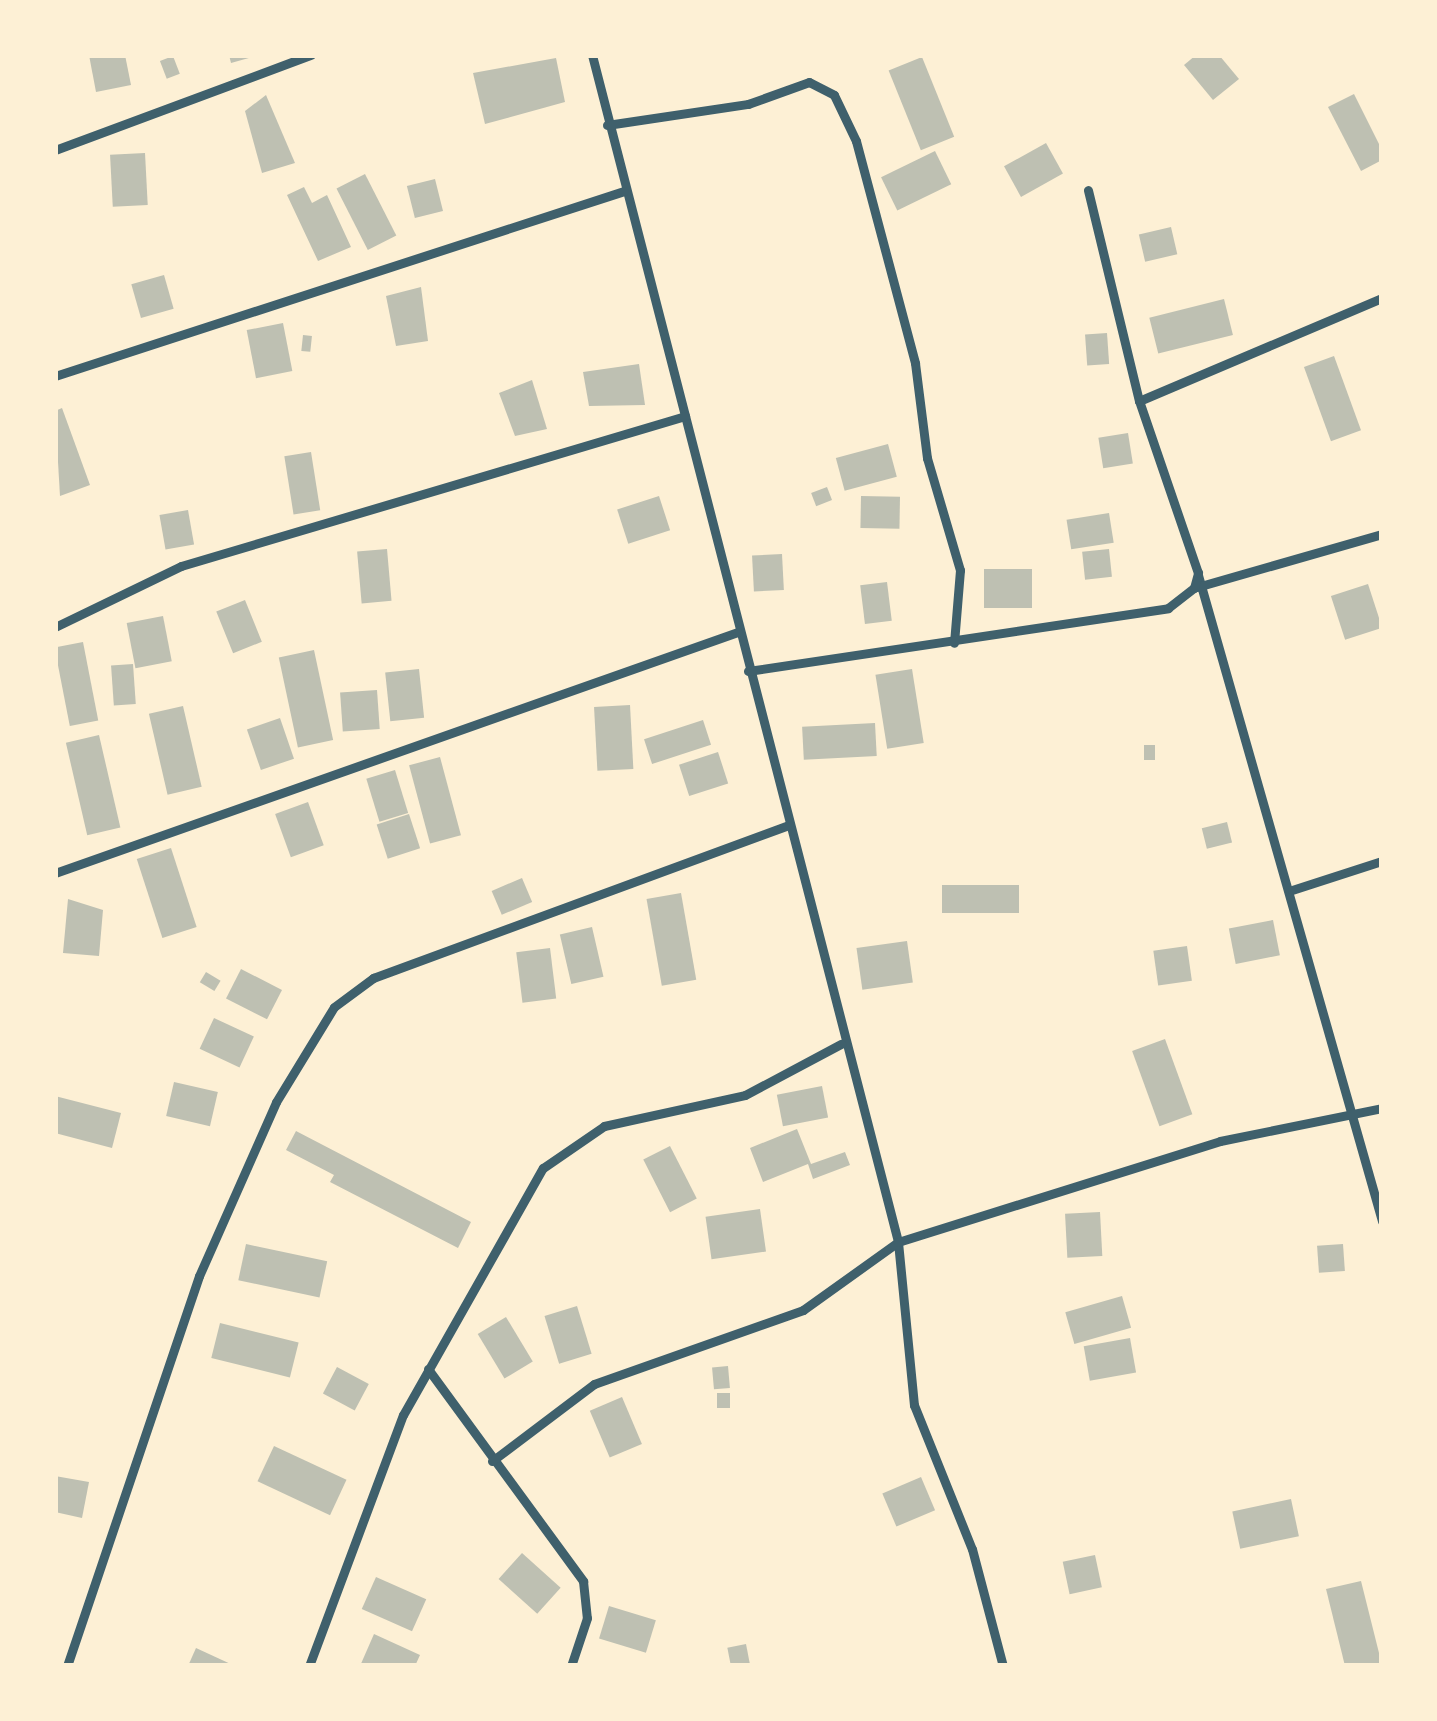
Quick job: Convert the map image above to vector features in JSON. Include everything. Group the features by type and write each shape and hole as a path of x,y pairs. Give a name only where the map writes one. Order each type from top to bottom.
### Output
{"street":[{"path":"55,150 311,55"},
{"path":"592,55 841,1044 898,1242 914,1406 972,1549 1003,1666"},
{"path":"607,125 758,101 809,82 834,95 856,141 915,363 927,458 960,570 954,643"},
{"path":"55,376 624,190"},
{"path":"1088,190 1139,400 1198,574 1198,587 1292,890 1358,1115 1382,1222"},
{"path":"1139,400 1382,298"},
{"path":"55,627 181,566 685,416"},
{"path":"748,670 954,643 1168,608 1198,587 1382,534"},
{"path":"55,873 738,632"},
{"path":"67,1666 200,1276 276,1102 334,1006 373,978 789,826"},
{"path":"1292,890 1382,861"},
{"path":"309,1666 428,1368 558,1150 604,1126 745,1095 841,1044"},
{"path":"492,1461 594,1384 803,1310 898,1242 1220,1142 1382,1108"},
{"path":"428,1368 492,1461 584,1581 587,1618 571,1666"}],"building":[{"path":"89,55 125,55 131,85 96,92"},
{"path":"229,55 256,55 256,56 231,63"},
{"path":"1196,55 1219,55 1239,79 1213,100 1184,65"},
{"path":"173,56 180,74 167,79 160,61"},
{"path":"922,57 954,137 921,150 889,70"},
{"path":"556,58 565,102 485,124 473,73"},
{"path":"1354,94 1382,150 1382,160 1361,171 1328,107"},
{"path":"266,95 295,163 262,173 245,111"},
{"path":"1046,143 1063,174 1021,197 1004,166"},
{"path":"935,151 951,184 897,211 881,177"},
{"path":"145,153 148,205 113,207 110,155"},
{"path":"365,174 396,235 368,250 336,189"},
{"path":"435,179 443,211 415,218 407,186"},
{"path":"304,187 312,203 327,195 351,247 318,261 287,195"},
{"path":"1171,227 1177,254 1145,262 1139,234"},
{"path":"164,275 174,309 141,318 131,284"},
{"path":"421,287 428,341 396,346 386,296"},
{"path":"1224,299 1233,335 1158,354 1149,318"},
{"path":"283,323 292,371 256,378 247,330"},
{"path":"1107,333 1109,364 1087,365 1085,335"},
{"path":"303,335 312,336 310,352 301,351"},
{"path":"1334,356 1361,430 1331,441 1304,367"},
{"path":"639,364 645,405 589,406 583,372"},
{"path":"532,380 547,429 515,436 499,393"},
{"path":"62,408 90,485 60,496 55,411"},
{"path":"1128,433 1133,464 1103,468 1098,438"},
{"path":"888,444 897,477 845,491 836,458"},
{"path":"311,452 320,510 294,514 284,456"},
{"path":"827,487 832,500 816,506 811,493"},
{"path":"659,496 670,530 628,544 617,510"},
{"path":"861,496 900,497 899,529 860,528"},
{"path":"188,510 194,544 166,550 159,515"},
{"path":"1109,513 1114,543 1071,549 1067,520"},
{"path":"387,549 392,601 362,603 357,552"},
{"path":"1109,549 1112,577 1085,580 1082,552"},
{"path":"782,554 784,590 754,592 752,556"},
{"path":"984,569 1032,569 1032,608 984,608"},
{"path":"887,582 892,621 865,624 860,585"},
{"path":"1368,584 1382,628 1345,640 1331,596"},
{"path":"245,600 262,642 233,653 216,612"},
{"path":"163,616 172,661 135,668 127,623"},
{"path":"83,642 98,721 70,726 55,647"},
{"path":"314,650 333,740 298,747 279,657"},
{"path":"133,664 136,704 114,705 111,666"},
{"path":"419,669 424,718 390,721 385,673"},
{"path":"912,669 924,743 887,749 875,675"},
{"path":"377,690 380,729 343,731 340,693"},
{"path":"630,705 633,769 597,771 594,707"},
{"path":"183,706 202,787 168,795 149,714"},
{"path":"280,718 294,759 261,770 247,729"},
{"path":"703,720 711,745 652,764 644,739"},
{"path":"875,723 877,756 804,760 802,727"},
{"path":"99,735 120,828 87,835 66,743"},
{"path":"1144,745 1155,745 1155,760 1144,760"},
{"path":"718,752 728,783 689,796 679,765"},
{"path":"440,757 461,835 430,844 409,765"},
{"path":"395,770 408,813 379,822 366,779"},
{"path":"308,802 324,845 291,857 275,814"},
{"path":"409,814 420,848 388,859 377,825"},
{"path":"1227,822 1232,842 1207,849 1202,828"},
{"path":"171,848 197,927 162,938 137,859"},
{"path":"522,878 532,902 502,915 492,891"},
{"path":"942,885 1019,885 1019,913 942,913"},
{"path":"681,893 696,980 662,986 647,899"},
{"path":"68,899 103,910 99,956 63,953"},
{"path":"1273,920 1280,955 1236,964 1229,929"},
{"path":"592,927 603,977 571,984 560,934"},
{"path":"907,941 913,983 862,990 856,948"},
{"path":"1187,946 1192,981 1158,985 1153,951"},
{"path":"550,948 556,999 522,1003 516,952"},
{"path":"241,969 282,990 267,1019 226,998"},
{"path":"206,972 221,981 214,991 200,982"},
{"path":"214,1018 254,1037 240,1067 200,1049"},
{"path":"1165,1039 1192,1114 1159,1126 1132,1051"},
{"path":"174,1082 218,1092 210,1126 166,1116"},
{"path":"822,1086 828,1117 783,1126 777,1095"},
{"path":"55,1096 121,1113 112,1148 55,1133"},
{"path":"797,1129 811,1164 845,1152 850,1165 813,1179 808,1164 763,1182 750,1148"},
{"path":"296,1131 471,1222 458,1248 330,1182 334,1175 286,1150"},
{"path":"670,1146 697,1199 670,1212 643,1160"},
{"path":"760,1209 766,1252 712,1259 706,1217"},
{"path":"1100,1212 1102,1256 1067,1258 1065,1214"},
{"path":"246,1244 327,1261 319,1297 238,1280"},
{"path":"1343,1244 1345,1271 1319,1273 1317,1246"},
{"path":"1122,1296 1131,1328 1074,1344 1065,1312"},
{"path":"577,1306 592,1354 559,1364 544,1316"},
{"path":"506,1317 533,1362 504,1379 478,1334"},
{"path":"220,1323 299,1343 290,1378 211,1358"},
{"path":"1130,1338 1136,1372 1090,1381 1084,1346"},
{"path":"728,1366 730,1388 714,1389 712,1367"},
{"path":"337,1367 369,1384 355,1410 323,1393"},
{"path":"717,1393 730,1393 730,1408 717,1408"},
{"path":"622,1397 642,1444 610,1458 590,1411"},
{"path":"274,1446 347,1480 330,1515 258,1481"},
{"path":"55,1476 89,1482 82,1518 55,1512"},
{"path":"921,1477 935,1510 896,1527 882,1493"},
{"path":"1291,1499 1299,1536 1240,1549 1232,1511"},
{"path":"522,1553 561,1588 537,1614 499,1579"},
{"path":"1095,1555 1102,1587 1070,1594 1063,1562"},
{"path":"376,1577 426,1599 412,1631 362,1609"},
{"path":"1361,1581 1382,1665 1379,1666 1345,1666 1326,1589"},
{"path":"609,1606 656,1620 646,1653 599,1639"},
{"path":"374,1634 420,1655 415,1666 360,1666"},
{"path":"746,1644 750,1664 731,1666 727,1648"},
{"path":"196,1648 235,1666 188,1666"}]}
